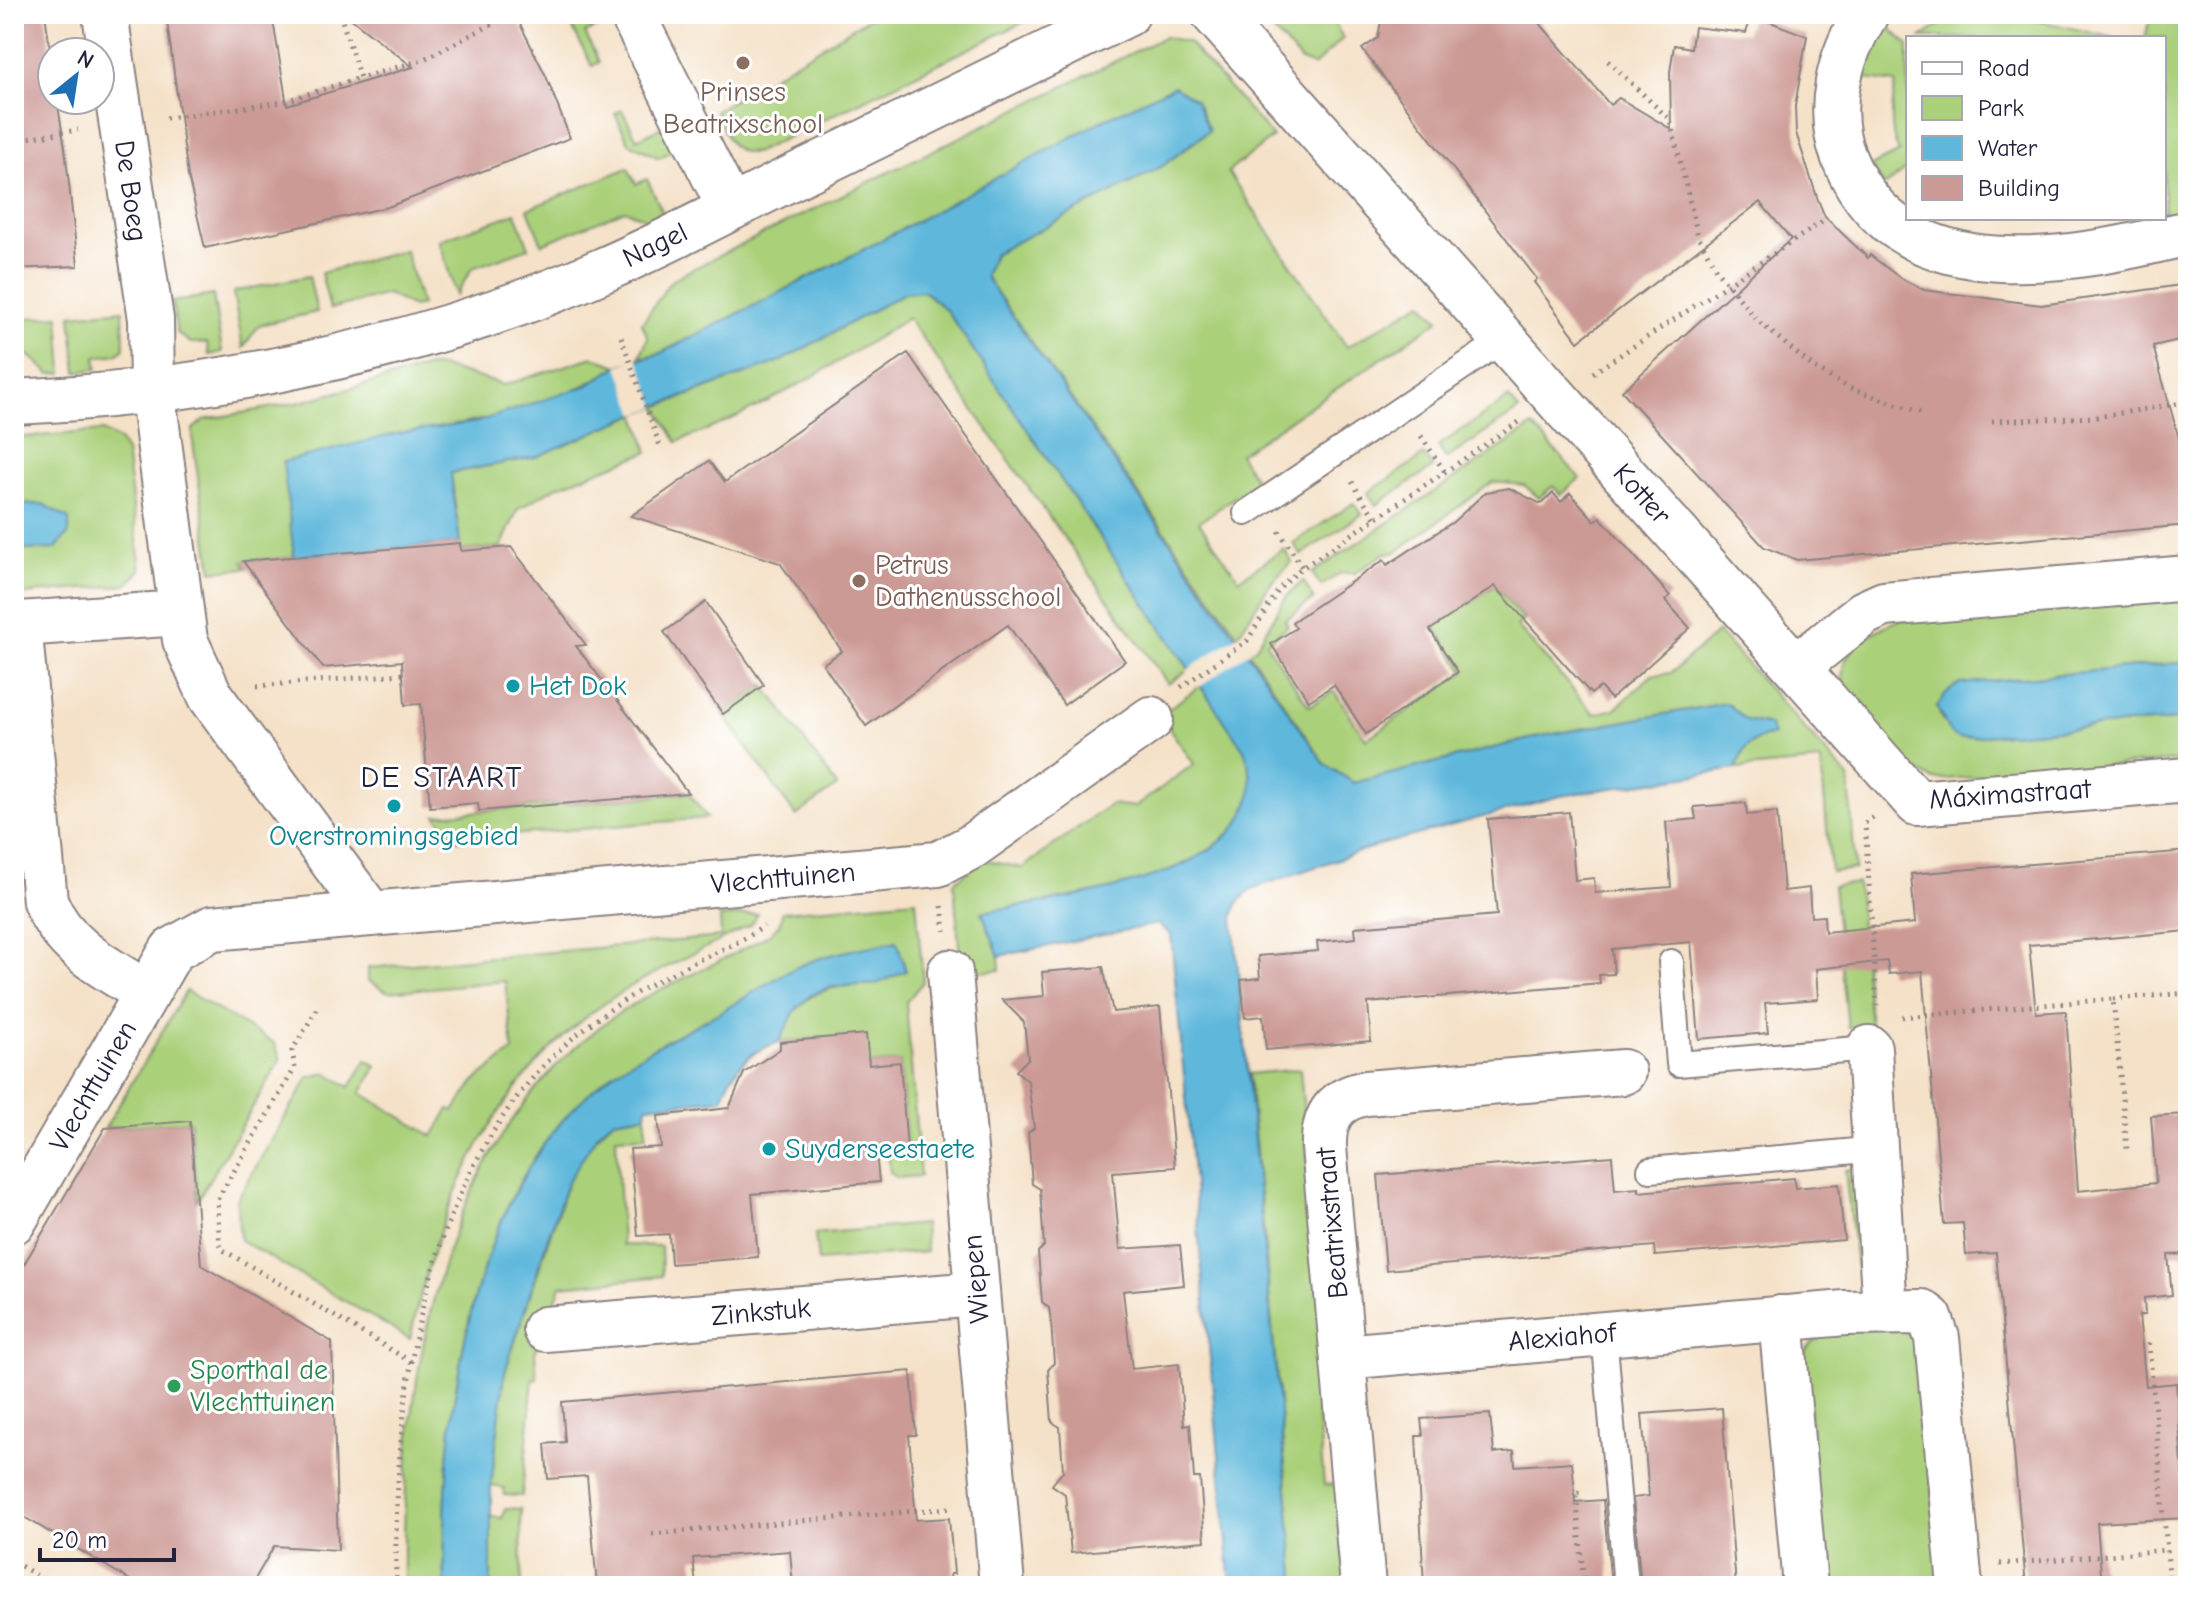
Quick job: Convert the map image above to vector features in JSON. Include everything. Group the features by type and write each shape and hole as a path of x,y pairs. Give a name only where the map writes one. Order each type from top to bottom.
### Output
{"street":[{"name":"De Boeg","path":"105,14 151,319 152,388"},
{"path":"632,14 730,208"},
{"name":"Nagel","path":"14,402 152,388 315,361 462,321 599,272 1127,14"},
{"name":"Kotter","path":"1214,14 1798,666"},
{"path":"1866,14 1846,52 1836,98 1838,144 1863,194 1879,213 1924,244 1977,258 2098,253 2188,233"},
{"path":"152,388 181,613 193,663 211,697 371,914"},
{"path":"1798,666 1864,613 1884,604 2188,578"},
{"name":"Vlechttuinen","path":"147,993 82,952 61,932 50,915 24,804 19,624 181,613"},
{"name":"Máximastraat","path":"1798,666 1917,803 2188,780"},
{"name":"Vlechttuinen","path":"14,1221 172,950 212,928 938,864 971,847 1151,719"},
{"name":"Wiepen","path":"950,972 1002,1586"},
{"path":"1874,1033 1885,1311"},
{"name":"Beatrixstraat","path":"1363,1586 1324,1137 1330,1111 1344,1099 1366,1093 1623,1072"},
{"name":"Zinkstuk","path":"545,1329 977,1294"},
{"name":"Alexiahof","path":"1343,1357 1781,1318 1885,1311 1922,1312 1935,1328 1978,1575"},
{"path":"1781,1318 1805,1586"}],"lane":[{"path":"1246,513 1503,340"},
{"path":"1671,962 1679,1064 1874,1033"},
{"path":"1650,1170 1877,1149"},
{"path":"1604,1333 1626,1586"}],"path":[{"path":"340,14 360,78"},
{"path":"153,120 282,102 422,60 512,14"},
{"path":"1608,61 1670,120 1698,236 1729,285 1757,320 1813,367 1860,393 1922,413"},
{"path":"14,140 90,129"},
{"path":"1590,374 1863,194"},
{"path":"621,337 660,446"},
{"path":"1992,421 2097,417 2188,402"},
{"path":"1192,679 1247,641 1279,589 1299,570 1532,413"},
{"path":"242,688 403,674"},
{"path":"1917,803 1890,803 1865,823 1874,1033 2113,999 2188,993"},
{"path":"938,864 950,972"},
{"path":"396,1586 398,1491 413,1363 435,1269 462,1191 518,1099 560,1051 627,997 754,934 769,918"},
{"path":"2113,999 2127,1150"},
{"path":"317,1009 292,1051 295,1068 217,1200 220,1248 413,1363"},
{"path":"2149,1343 2170,1586"},
{"path":"652,1534 957,1508"},
{"path":"1978,1575 2167,1550"},
{"path":"14,1562 55,1586"}],"green space":[{"path":"578,14 614,14 616,18 585,33 599,62 592,66 568,19"},
{"path":"876,14 1032,14 1030,19 757,152 748,153 734,147 715,111"},
{"path":"1258,14 1336,14 1333,20 1343,38 1314,66 1301,61"},
{"path":"1965,14 2009,14 2106,36 1924,36 1946,20"},
{"path":"2151,14 2179,20 2188,34 2188,211 2166,217 2166,36 2146,36"},
{"path":"1887,25 1906,43 1906,170 1884,186 1871,166 1899,152 1892,127 1896,83 1861,78 1875,41"},
{"path":"1164,37 1188,42 1273,137 1228,172 1347,347 1422,302 1439,320 1239,454 1257,482 1199,522 1239,579 1284,549 1292,562 1271,583 1238,635 985,276 995,253 1161,167 1209,131 1034,157 968,196 661,353 639,358 648,338 642,323 670,282 682,274"},
{"path":"622,110 637,139 668,124 680,147 659,158 629,143 615,114"},
{"path":"628,168 636,184 647,179 664,215 652,221 625,210 542,244 528,209"},
{"path":"516,213 529,248 472,268 456,295 439,240"},
{"path":"405,250 421,305 413,307 387,294 330,309 321,273"},
{"path":"309,276 317,312 259,325 243,348 233,292"},
{"path":"923,291 947,311 1189,669 1168,684 908,318 767,402 677,442 657,407 781,361 904,293"},
{"path":"213,295 222,352 209,355 207,343 191,343 177,333 172,302"},
{"path":"123,310 124,348 117,354 96,357 97,369 77,372 71,315"},
{"path":"59,316 63,373 50,374 29,355 14,357 14,319"},
{"path":"593,357 618,366 593,381 539,404 482,420 395,434 294,557 243,561 247,568 212,571 193,443 193,429 204,420 301,402 429,367 442,367 504,385"},
{"path":"1509,398 1519,410 1446,459 1438,446"},
{"path":"636,414 648,452 556,487 518,509 501,547 461,551 450,473 536,457"},
{"path":"1533,426 1580,478 1561,495 1553,486 1539,498 1524,485 1493,482 1394,553 1385,553 1355,573 1341,573 1321,586 1312,573"},
{"path":"103,431 119,440 126,452 141,570 127,585 14,595 14,550 55,549 69,533 69,519 43,504 14,505 14,438"},
{"path":"1424,455 1433,467 1376,505 1368,493"},
{"path":"1354,503 1362,514 1301,555 1293,543"},
{"path":"1303,581 1314,599 1285,620 1288,626 1266,643 1309,706 1334,691 1366,739 1465,672 1434,626 1495,586 1524,620 1517,626 1594,714 1615,709 1652,675 1671,673 1718,632 1849,778 1855,869 1831,872 1821,761 1736,769 1748,746 1772,735 1769,725 1746,720 1726,703 1542,736 1354,783 1325,764 1249,652 1256,647 1286,597"},
{"path":"2188,594 2188,662 1960,684 1937,707 1942,720 1959,738 2188,719 2188,760 1934,780 1918,771 1898,752 1854,701 1843,678 1843,666 1856,646 1877,630 1899,620"},
{"path":"764,685 837,786 796,816 723,714"},
{"path":"1200,686 1236,734 1250,764 1249,803 1230,833 1196,857 1154,876 1106,890 982,912 999,956 1000,970 968,973 960,959 954,882 984,860 1022,868 1111,804 1135,807 1194,764 1160,715"},
{"path":"689,793 707,818 455,840 436,815"},
{"path":"1857,883 1870,1026 1848,1028 1833,886"},
{"path":"916,900 923,982 906,1002 920,1176 897,1178 890,1172 888,1151 907,1149 900,1062 869,1065 826,1038 779,1042 795,1011 816,994 843,987 876,984 859,949 819,961 785,976 655,1047 598,1086 553,1132 517,1187 490,1249 470,1316 457,1386 449,1456 445,1586 404,1586 410,1434 421,1356 439,1280 464,1208 499,1140 544,1079 601,1026 621,1012 771,933 780,923 782,912"},
{"path":"758,914 750,925 620,993 576,1025 539,1061 507,1101 479,1144 457,1189 438,1237 410,1339 240,1240 237,1199 309,1077 327,1073 350,1087 366,1060 377,1066 361,1093 433,1136 449,1109 454,1111 475,1081 513,1051 505,981 388,992 368,981 368,968 721,937 720,917"},
{"path":"186,991 274,1043 281,1059 197,1201 190,1121 105,1128"},
{"path":"1300,1069 1326,1368 1314,1370 1324,1485 1337,1484 1346,1586 1296,1586 1249,1074"},
{"path":"646,1115 646,1136 616,1137 622,1245 661,1246 662,1276 561,1286 535,1353 537,1379 533,1378 522,1496 504,1495 504,1488 491,1486 505,1372 568,1181 587,1147 613,1120"},
{"path":"1845,1170 1859,1173 1869,1267 1856,1268"},
{"path":"924,1224 926,1252 818,1261 815,1234"},
{"path":"1902,1328 1919,1344 1942,1586 1822,1586 1805,1352 1813,1342 1835,1332"},
{"path":"505,1508 521,1509 522,1586 491,1586 491,1517 502,1518"}],"water":[{"path":"1174,86 1196,100 1209,130 1161,167 995,253 985,276 1325,764 1354,783 1542,736 1726,703 1746,720 1769,725 1773,735 1748,746 1736,769 1560,796 1376,846 1251,889 1237,904 1233,917 1296,1586 1231,1586 1171,935 1157,924 999,956 982,912 1112,888 1161,873 1204,853 1235,827 1251,793 1244,750 947,311 924,291 904,293 781,361 636,414 536,457 451,473 460,543 294,557 283,462 395,434 477,422 588,385 618,366 661,353 861,251 1103,120"},
{"path":"43,504 69,519 69,533 55,549 14,550 14,505"},
{"path":"2188,662 2188,719 1959,738 1950,733 1937,707 1946,693 1960,684"},
{"path":"897,941 906,971 876,984 830,987 811,995 796,1009 779,1042 743,1062 731,1078 722,1099 647,1106 646,1115 613,1120 599,1132 568,1181 505,1372 491,1486 491,1586 445,1586 448,1455 456,1386 470,1318 490,1252 517,1190 552,1134 596,1087 625,1065 784,974 831,955"}],"pier":[{"path":"638,358 657,407 636,414 618,366"},
{"path":"1241,633 1252,650 1198,688 1186,671"}],"building":[{"path":"14,14 45,14 48,36 36,36 36,116 60,116 78,266 14,269"},
{"path":"166,14 272,14 287,105 413,67 345,14 515,14 546,76 570,138 388,207 205,248 188,176"},
{"path":"1409,14 1532,14 1610,105 1619,98 1671,129 1670,72 1674,45 1691,48 1694,27 1746,33 1752,15 1807,36 1795,106 1796,133 1818,200 1825,217 1868,258 1870,255 1900,278 1924,290 2041,305 2188,284 2188,338 2153,346 2181,446 2188,445 2188,525 1797,560 1764,547 1622,391 1791,239 1760,202 1578,341 1534,282 1537,279 1362,49 1378,38 1381,20 1398,22"},
{"path":"908,353 1125,661 1064,705 1008,625 866,726 823,664 842,651 780,563 631,516 709,461 725,482"},
{"path":"1509,488 1541,504 1553,493 1561,502 1570,493 1595,521 1600,517 1670,596 1665,600 1690,628 1611,699 1600,687 1591,694 1495,586 1430,630 1458,672 1366,734 1334,685 1309,701 1271,644 1296,628 1292,622 1384,560 1387,565 1453,522 1486,492"},
{"name":"Het Dok","path":"460,543 461,551 511,547 586,645 576,646 688,793 479,811 478,803 430,807 421,704 405,705 402,661 323,668 243,561"},
{"path":"706,602 764,685 723,714 664,632"},
{"path":"1746,803 1747,815 1777,812 1784,891 1809,888 1811,917 1824,916 1825,932 1915,923 1911,874 2188,851 2188,931 2029,945 2036,1013 2066,1011 2078,1191 2156,1183 2151,1116 2188,1114 2188,1254 2168,1255 2172,1295 2144,1298 2145,1315 2139,1315 2146,1386 2176,1383 2186,1518 2097,1523 2102,1586 2026,1586 1996,1253 1966,1255 1963,1223 1944,1224 1922,971 1889,974 1887,961 1816,969 1818,999 1765,1003 1768,1033 1699,1039 1691,942 1612,949 1614,974 1599,975 1600,983 1368,1003 1371,1041 1266,1050 1263,1016 1245,1018 1241,980 1260,978 1258,956 1318,951 1317,942 1356,938 1355,927 1497,915 1488,819 1569,812 1575,880 1594,878 1595,893 1671,887 1666,822 1696,819 1694,807"},
{"path":"1103,967 1113,1012 1160,1007 1175,1167 1113,1172 1120,1249 1180,1245 1184,1285 1123,1291 1132,1369 1179,1364 1184,1425 1190,1424 1194,1478 1200,1478 1205,1541 1071,1553 1065,1494 1052,1485 1063,1471 1060,1427 1052,1422 1048,1370 1054,1363 1051,1322 1049,1308 1042,1302 1038,1252 1044,1246 1040,1189 1032,1184 1028,1133 1034,1128 1028,1081 1016,1071 1028,1059 1024,1022 1002,1000 1044,996 1042,972"},
{"name":"Suyderseestaete","path":"866,1034 869,1065 900,1062 907,1149 876,1152 879,1182 752,1194 758,1257 671,1264 669,1234 638,1236 630,1149 661,1147 658,1116 729,1108 744,1073 780,1049 780,1042"},
{"name":"Sporthal de Vlechttuinen","path":"190,1121 201,1265 332,1342 338,1550 274,1546 251,1586 140,1586 14,1511 14,1281 105,1128"},
{"path":"1612,1156 1615,1190 1639,1188 1639,1192 1794,1178 1795,1188 1839,1184 1844,1240 1655,1256 1654,1246 1386,1270 1378,1175"},
{"path":"911,1371 916,1435 909,1435 916,1520 949,1518 954,1574 950,1574 951,1586 793,1586 790,1551 693,1558 696,1586 597,1586 587,1476 548,1479 545,1444 565,1442 562,1402"},
{"path":"1722,1408 1736,1586 1641,1586 1633,1498 1649,1496 1642,1414"},
{"path":"1490,1414 1494,1453 1514,1451 1515,1466 1572,1462 1576,1502 1603,1500 1611,1586 1424,1586 1416,1436 1423,1436 1421,1419"}],"place":[{"name":"Prinses Beatrixschool","path":"743,63"},
{"name":"Petrus Dathenusschool","path":"859,581"},
{"name":"Het Dok","path":"513,686"},
{"name":"Overstromingsgebied","path":"394,806"},
{"name":"Suyderseestaete","path":"769,1149"},
{"name":"Sporthal de Vlechttuinen","path":"174,1386"}],"district":[{"name":"DE STAART","path":"442,777"}]}
